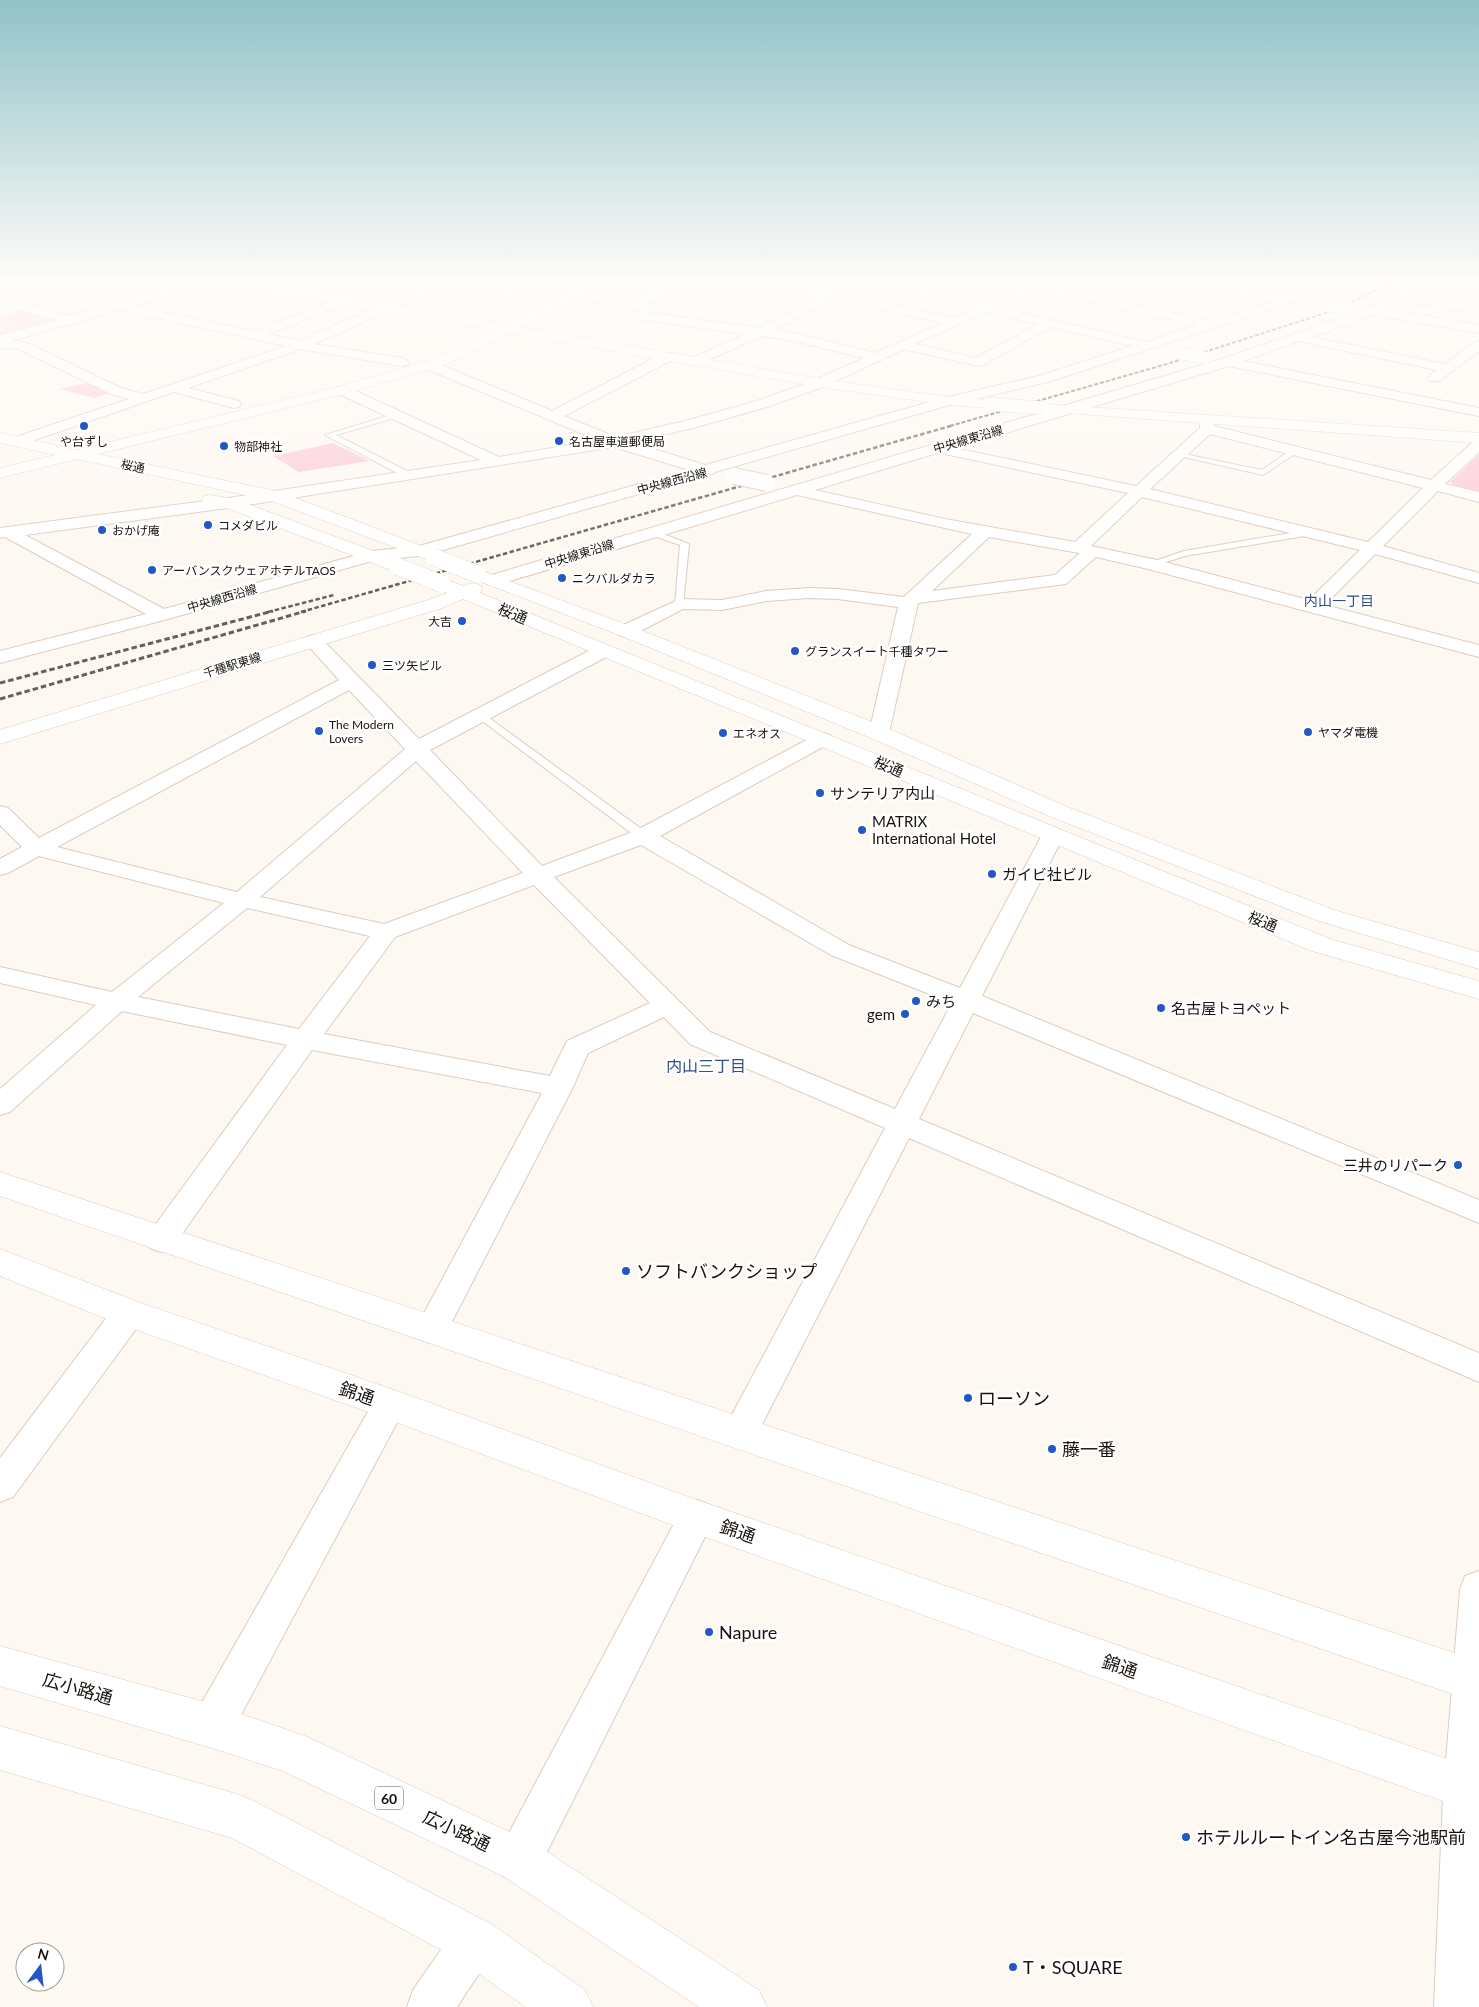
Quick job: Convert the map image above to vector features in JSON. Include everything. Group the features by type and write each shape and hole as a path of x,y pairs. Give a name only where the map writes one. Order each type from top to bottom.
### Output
{"street":[{"path":"79,373 116,391 142,398"},
{"path":"18,442 219,373"},
{"path":"2,465 234,404 329,383 365,373"},
{"path":"31,465 342,390 402,373"},
{"path":"448,373 554,415 615,442 708,471 984,532 1086,550 1151,564 1479,651"},
{"path":"554,415 637,373"},
{"path":"762,373 820,383 949,401 1073,409 1207,424 1479,438"},
{"path":"3,532 228,503 615,442 721,417 820,383 842,373"},
{"name":"中央線西沿線","path":"0,657 162,615 371,556 427,554 949,401 1064,373"},
{"name":"中央線東沿線","path":"486,577 651,532 1192,373"},
{"path":"1281,373 1479,412"},
{"path":"1408,398 1442,373"},
{"path":"174,388 234,404"},
{"path":"342,390 497,462"},
{"path":"1207,424 1295,451 1479,497"},
{"path":"626,631 680,604 722,605 766,596 809,593 912,601 1060,580 1138,491 1179,455 1207,424"},
{"name":"桜通","path":"0,438 274,496 626,631 880,733 1062,813 1325,915 1479,961"},
{"path":"1313,607 1434,486 1479,444"},
{"path":"937,448 1138,491 1371,548 1479,578"},
{"path":"2,465 31,465 70,471"},
{"path":"181,494 228,503 371,556"},
{"path":"3,532 162,615"},
{"path":"880,733 912,601 984,532"},
{"name":"桜通","path":"371,556 823,739 1321,945 1479,990"},
{"name":"千種駅東線","path":"0,737 435,604 463,593 486,577"},
{"path":"313,641 418,748 538,875 700,1038 1479,1368"},
{"path":"0,1105 116,1002 242,900 418,748 603,651"},
{"path":"0,868 352,681"},
{"path":"160,1240 304,1040 386,932 643,836 823,739"},
{"path":"0,813 38,849 242,900 386,932"},
{"path":"740,1433 1053,835"},
{"path":"643,836 840,950 967,1000 1479,1212"},
{"path":"0,975 116,1002 304,1040 559,1087"},
{"path":"431,1330 559,1087 577,1048 668,1005"},
{"path":"0,1184 160,1240 1475,1681"},
{"name":"錦通","path":"0,1262 129,1312 390,1404 697,1517 1471,1790"},
{"path":"0,1486 129,1312"},
{"path":"212,1726 390,1404"},
{"path":"519,1860 697,1517"},
{"path":"1457,2007 1471,1790 1479,1589"},
{"name":"広小路通","path":"0,1666 212,1726 290,1751 519,1860 742,2007"},
{"path":"0,1748 240,1818 474,1941 568,2007"},
{"path":"430,2007 474,1941"}],"lane":[{"path":"396,416 329,435 408,475"},
{"path":"1179,455 1262,473 1295,451"},
{"path":"651,532 686,544 680,604"},
{"path":"1151,564 1184,554 1308,533"},
{"path":"481,715 643,836"}],"shaded area":[{"path":"89,382 113,392 95,398 60,389"},
{"path":"333,443 370,461 299,472 273,456"},
{"path":"1479,454 1479,491 1454,485 1450,482"}],"railway":[{"path":"950,426 1137,373"},
{"path":"301,612 954,425"},
{"path":"268,612 334,595"},
{"path":"0,683 273,611"},
{"path":"0,699 306,611"}],"place":[{"name":"や台ずし","path":"84,426"},
{"name":"名古屋車道郵便局","path":"559,441"},
{"name":"物部神社","path":"224,446"},
{"name":"コメダビル","path":"208,525"},
{"name":"おかげ庵","path":"102,530"},
{"name":"アーバンスクウェアホテルTAOS","path":"152,570"},
{"name":"ニクバルダカラ","path":"562,578"},
{"name":"大吉","path":"462,621"},
{"name":"グランスイート千種タワー","path":"795,651"},
{"name":"三ツ矢ビル","path":"372,665"},
{"name":"The Modern Lovers","path":"319,731"},
{"name":"ヤマダ電機","path":"1308,732"},
{"name":"エネオス","path":"723,733"},
{"name":"サンテリア内山","path":"820,793"},
{"name":"MATRIX International Hotel","path":"862,830"},
{"name":"ガイビ社ビル","path":"992,874"},
{"name":"みち","path":"916,1001"},
{"name":"名古屋トヨペット","path":"1161,1008"},
{"name":"gem","path":"905,1014"},
{"name":"三井のリパーク","path":"1458,1165"},
{"name":"ソフトバンクショップ","path":"626,1271"},
{"name":"ローソン","path":"968,1398"},
{"name":"藤一番","path":"1052,1449"},
{"name":"Napure","path":"709,1632"},
{"name":"ホテルルートイン名古屋今池駅前","path":"1186,1837"},
{"name":"T・SQUARE","path":"1013,1967"}],"district":[{"name":"内山一丁目","path":"1339,600"},
{"name":"内山三丁目","path":"706,1065"}]}
